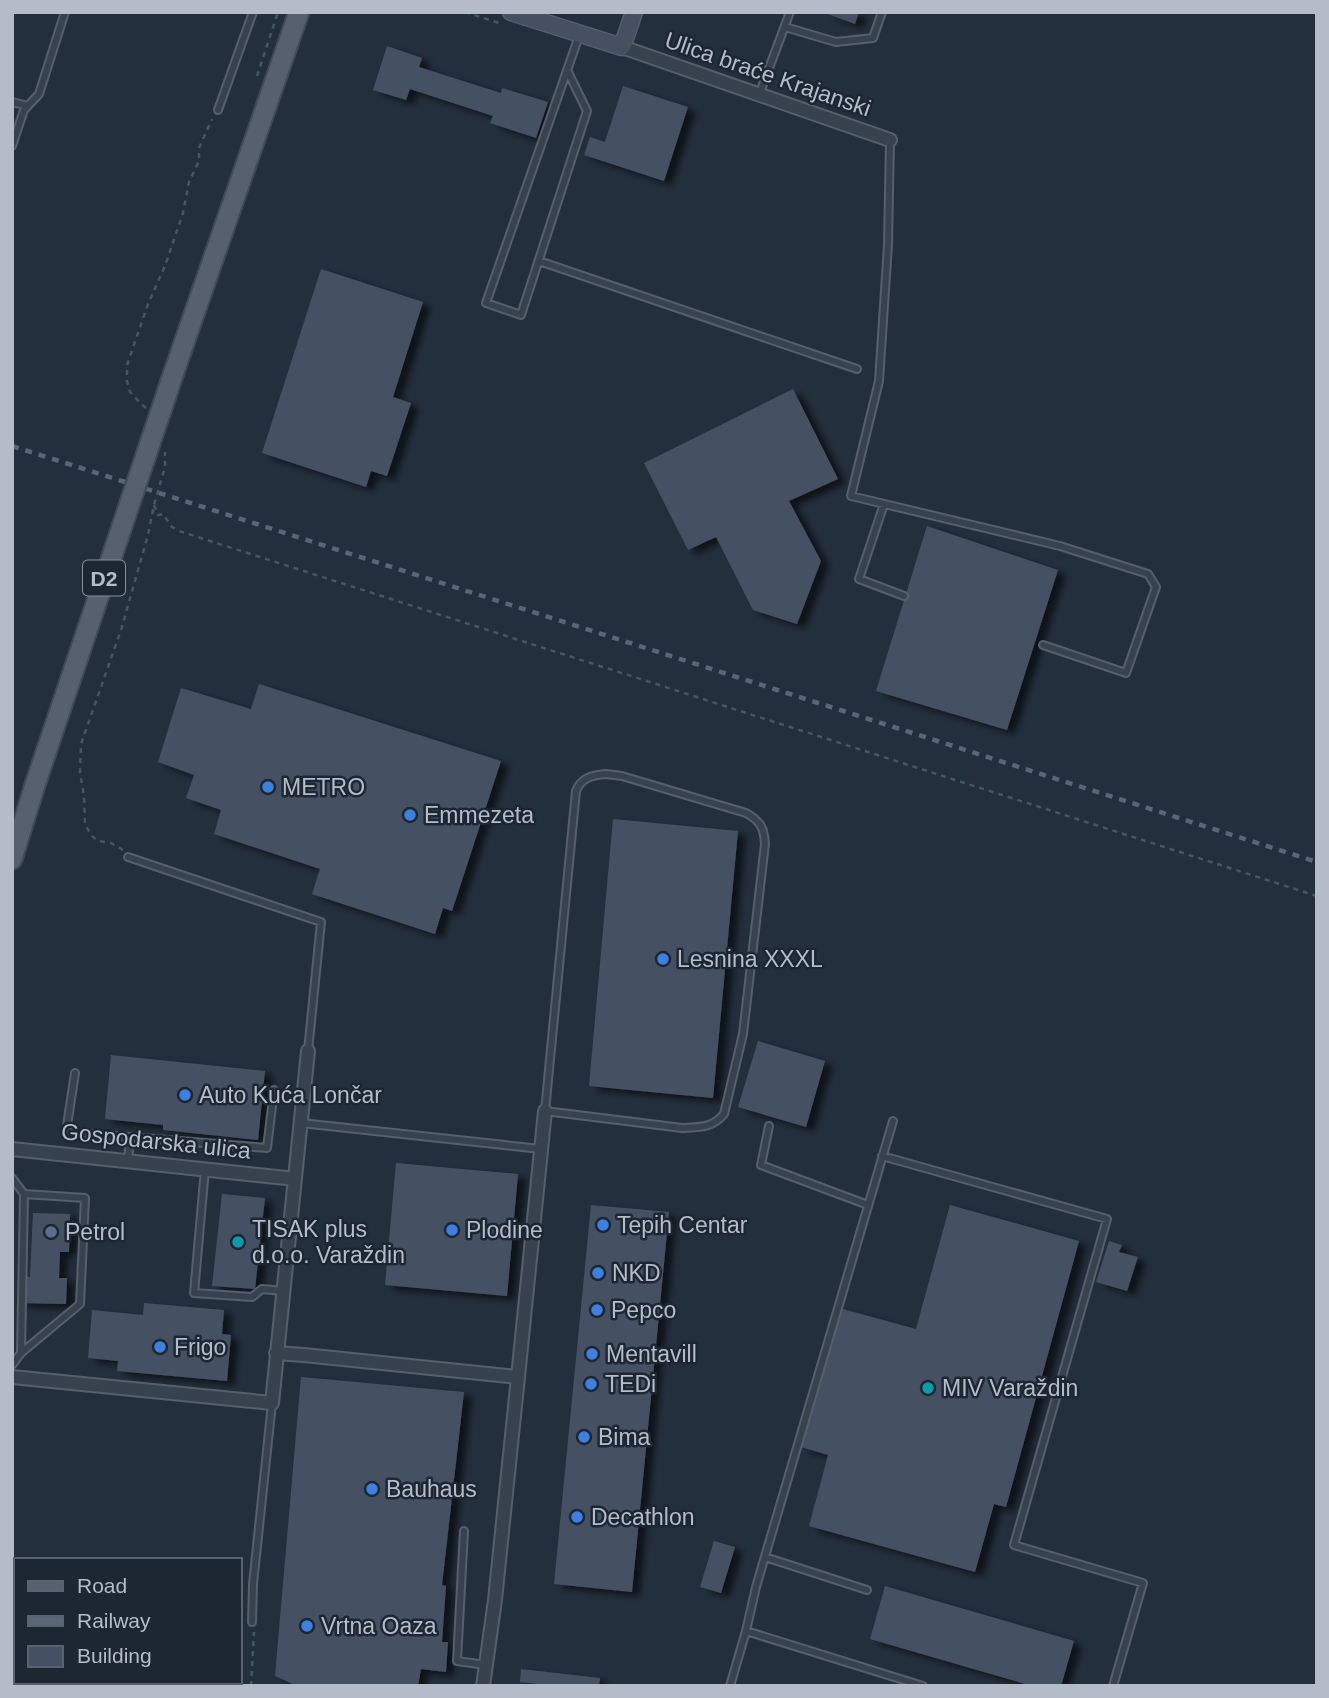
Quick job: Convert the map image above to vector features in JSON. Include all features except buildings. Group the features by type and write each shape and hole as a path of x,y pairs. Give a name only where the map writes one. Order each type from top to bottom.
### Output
{"main road":[{"name":"D2","path":"12,859 174,372 299,12"},
{"name":"Ulica braće Krajanski","path":"511,12 552,18 580,34 622,47"},
{"path":"622,47 634,12"},
{"path":"111,1684 120,1686"}],"street":[{"name":"Ulica braće Krajanski","path":"622,47 890,140"},
{"path":"12,1377 272,1403 308,1051"},
{"path":"483,1686 495,1600 545,1111"},
{"name":"Gospodarska ulica","path":"12,1149 295,1179"},
{"path":"276,1353 518,1377"}],"lane":[{"path":"12,146 24,110 39,94 65,12"},
{"path":"218,110 253,12"},
{"path":"759,94 790,12"},
{"path":"785,27 836,41 873,38 882,12"},
{"path":"567,70 587,111 521,315 486,303 567,70 580,34"},
{"path":"12,102 28,106"},
{"path":"890,140 888,245 879,382 851,496 1060,546 1148,574 1157,587 1126,673 1043,645"},
{"path":"538,261 857,369"},
{"path":"884,504 859,579 904,596"},
{"path":"595,775 622,776 746,813 754,818 765,832 765,844 743,1034 724,1114 716,1123 682,1128 545,1111 576,791 579,783 595,775"},
{"path":"128,857 321,922 308,1051"},
{"path":"75,1073 66,1132 267,1148 274,1090"},
{"path":"730,1686 765,1557 893,1121"},
{"path":"301,1123 541,1149"},
{"path":"769,1126 761,1165 868,1205"},
{"path":"128,1161 130,1137"},
{"path":"882,1156 1107,1219 1014,1545 1143,1583 1113,1686"},
{"path":"205,1169 194,1293 252,1297 261,1289 283,1291"},
{"path":"12,1178 24,1194 21,1353"},
{"path":"12,1365 21,1353 80,1304 85,1198 24,1194"},
{"path":"252,1622 253,1584 272,1403"},
{"path":"464,1531 457,1661 486,1665"},
{"path":"765,1557 867,1590"},
{"path":"746,1631 923,1686"}],"path":[{"path":"151,411 140,404 130,392 127,365 183,213 189,182 199,161 199,148 207,127 218,110"},
{"path":"128,857 122,849 111,843 98,841 85,824 81,744 121,631 165,467 165,450"},
{"path":"154,505 158,515 163,514 172,527 179,531 1317,896"},
{"path":"251,1686 255,1635 252,1622"}],"railway":[{"path":"12,446 1317,862"}],"place":[{"name":"METRO","path":"268,787"},
{"name":"Emmezeta","path":"410,815"},
{"name":"Lesnina XXXL","path":"663,959"},
{"name":"Auto Kuća Lončar","path":"185,1095"},
{"name":"Tepih Centar","path":"603,1225"},
{"name":"Plodine","path":"452,1230"},
{"name":"Petrol","path":"51,1232"},
{"name":"TISAK plus d.o.o. Varaždin","path":"238,1242"},
{"name":"NKD","path":"598,1273"},
{"name":"Pepco","path":"597,1310"},
{"name":"Frigo","path":"160,1347"},
{"name":"Mentavill","path":"592,1354"},
{"name":"TEDi","path":"591,1384"},
{"name":"MIV Varaždin","path":"928,1388"},
{"name":"Bima","path":"584,1437"},
{"name":"Bauhaus","path":"372,1489"},
{"name":"Decathlon","path":"577,1517"},
{"name":"Vrtna Oaza","path":"307,1626"}]}
